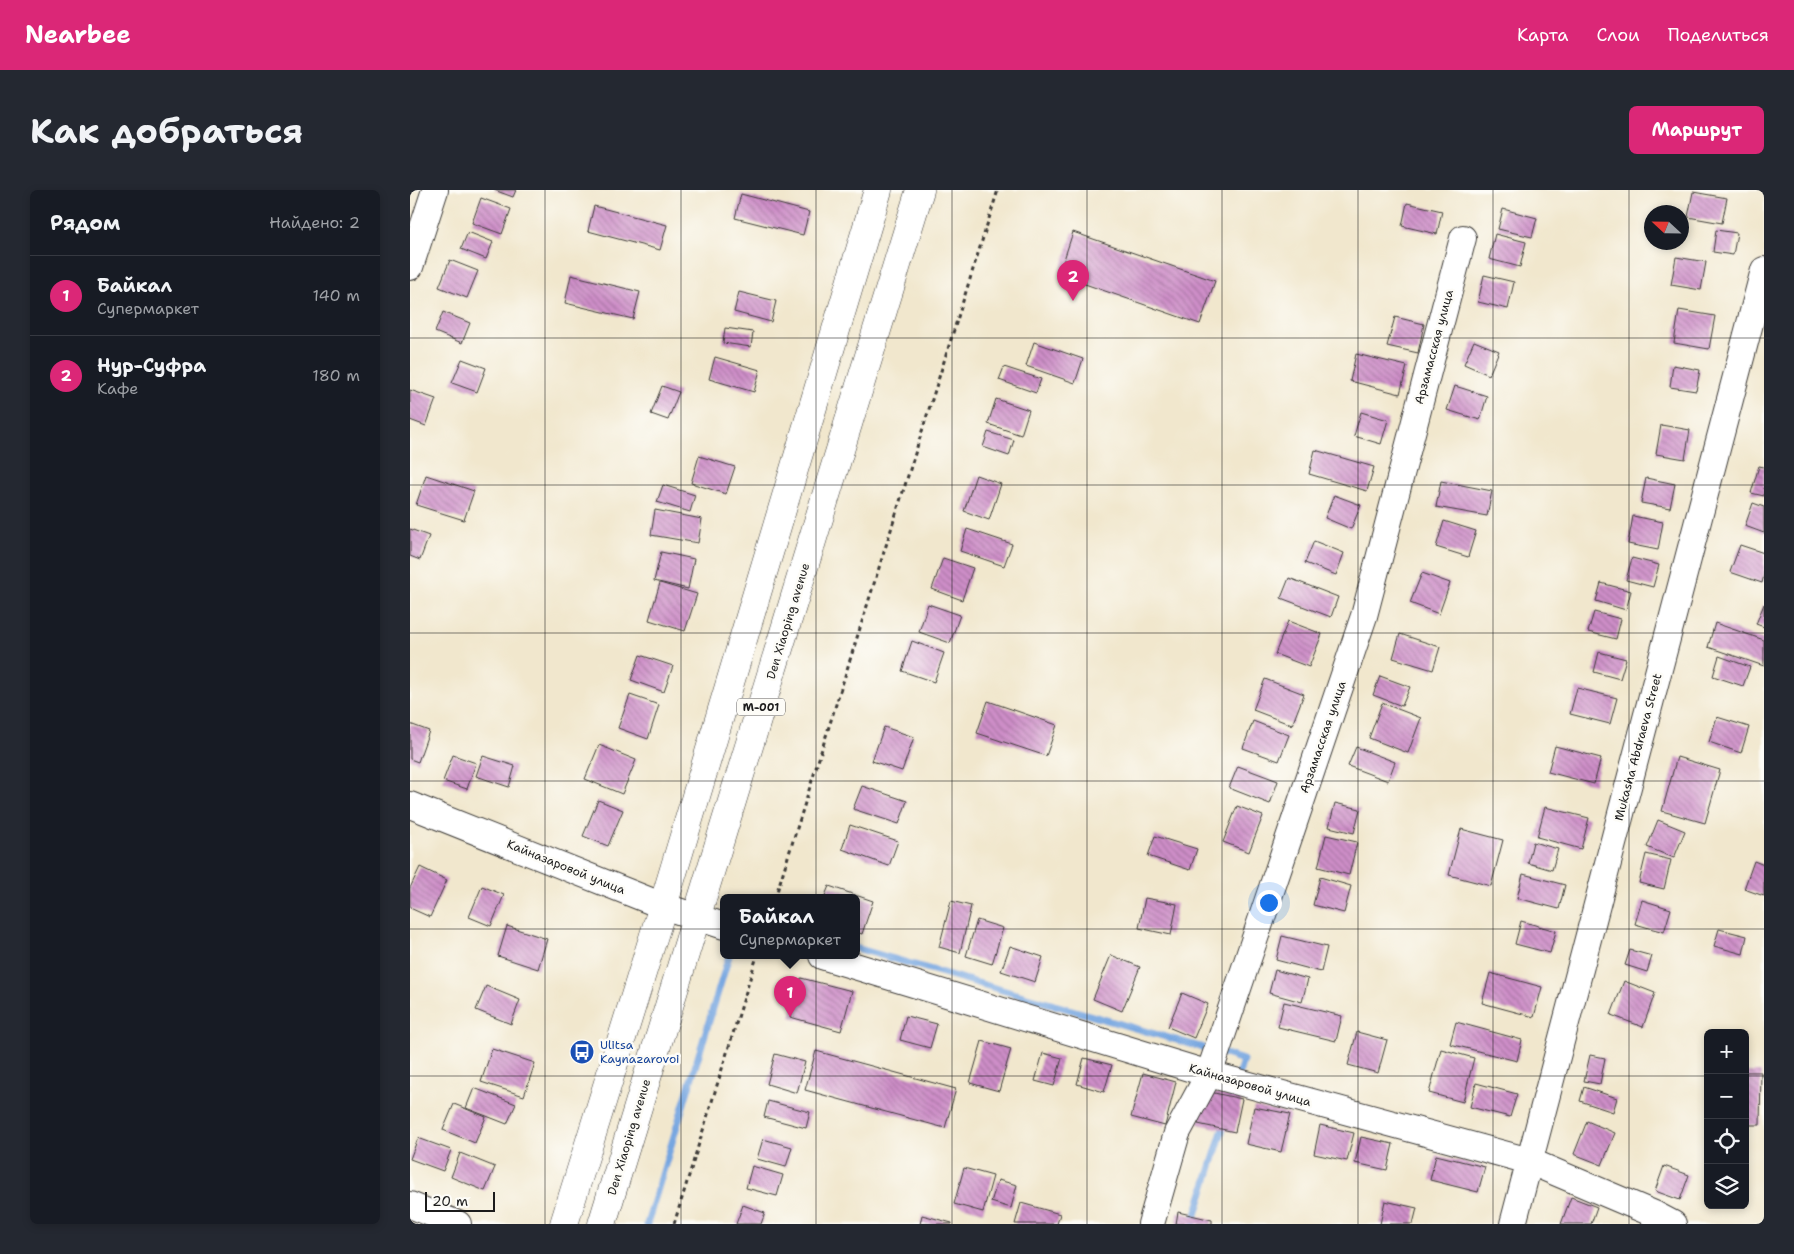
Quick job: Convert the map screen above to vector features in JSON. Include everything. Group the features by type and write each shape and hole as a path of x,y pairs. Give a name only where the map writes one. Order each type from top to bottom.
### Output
{"main road":[{"name":"M-001","path":"564,1224 663,906 878,190"},
{"name":"Den Xiaoping avenue","path":"602,1224 920,190"}],"street":[{"path":"410,267 425,201"},
{"name":"Арзамасская улица","path":"1151,1224 1177,1133 1209,1074 1364,616 1462,238"},
{"name":"Mukasha Abdraeva Street","path":"1513,1224 1764,270"},
{"name":"Кайназаровой улица","path":"410,804 663,906 720,925"},
{"name":"Кайназаровой улица","path":"832,959 1209,1074 1529,1161 1654,1214 1673,1224"},
{"path":"410,1205 458,1224"}],"path":[{"path":"776,894 998,190"},
{"path":"674,1224 756,959"}],"building":[{"path":"494,190 516,190 513,197"},
{"path":"1693,192 1727,198 1722,223 1689,217"},
{"path":"741,194 809,212 803,235 735,218"},
{"path":"481,198 511,209 502,234 472,223"},
{"path":"1407,203 1442,211 1437,234 1402,226"},
{"path":"594,206 667,225 660,250 588,231"},
{"path":"1503,209 1537,218 1532,237 1498,229"},
{"path":"1716,230 1737,233 1733,255 1713,252"},
{"path":"468,232 493,242 486,259 461,249"},
{"path":"1073,232 1215,281 1200,324 1059,275"},
{"path":"1495,234 1526,242 1520,267 1489,259"},
{"path":"1676,257 1706,262 1701,290 1671,285"},
{"path":"450,260 478,271 467,298 439,287"},
{"path":"571,275 640,292 633,319 565,303"},
{"path":"1484,275 1514,282 1508,309 1478,302"},
{"path":"739,292 776,301 771,322 734,312"},
{"path":"1679,310 1715,316 1709,349 1674,343"},
{"path":"443,312 470,323 462,343 435,332"},
{"path":"1395,317 1424,324 1418,353 1387,346"},
{"path":"725,328 753,332 751,347 723,343"},
{"path":"1474,341 1499,351 1489,375 1464,364"},
{"path":"1034,342 1083,359 1075,383 1026,366"},
{"path":"1356,354 1407,366 1400,394 1350,381"},
{"path":"715,357 760,370 754,392 709,379"},
{"path":"462,359 486,368 477,392 452,383"},
{"path":"1673,365 1700,370 1696,391 1670,387"},
{"path":"1004,367 1041,379 1036,393 999,380"},
{"path":"662,386 679,392 668,420 651,414"},
{"path":"1455,386 1487,396 1480,420 1447,410"},
{"path":"410,390 436,399 426,426 410,420"},
{"path":"996,399 1029,410 1021,435 988,424"},
{"path":"1361,412 1388,420 1381,444 1354,436"},
{"path":"1661,425 1690,430 1685,459 1656,454"},
{"path":"988,432 1014,440 1009,456 983,447"},
{"path":"1315,450 1374,467 1367,491 1309,474"},
{"path":"699,456 735,467 726,494 691,483"},
{"path":"1759,466 1764,467 1764,496 1751,493"},
{"path":"426,475 474,491 464,520 416,505"},
{"path":"976,475 1001,484 989,520 964,511"},
{"path":"1646,478 1675,484 1670,508 1641,503"},
{"path":"1441,481 1492,491 1487,516 1436,507"},
{"path":"663,485 695,495 690,512 657,502"},
{"path":"1334,495 1361,505 1351,529 1325,518"},
{"path":"1753,503 1764,507 1764,533 1745,526"},
{"path":"655,510 702,519 698,543 651,535"},
{"path":"1633,516 1663,522 1658,550 1628,544"},
{"path":"1444,521 1476,531 1468,557 1436,547"},
{"path":"410,529 429,536 420,560 410,556"},
{"path":"967,529 1012,544 1004,566 960,551"},
{"path":"1314,541 1344,553 1336,575 1305,563"},
{"path":"1740,545 1764,553 1762,583 1730,572"},
{"path":"661,552 694,559 688,589 654,581"},
{"path":"943,558 973,568 962,600 932,589"},
{"path":"1632,558 1659,565 1653,587 1626,580"},
{"path":"1422,573 1450,583 1439,614 1410,603"},
{"path":"1289,578 1338,597 1331,617 1281,598"},
{"path":"660,583 697,594 685,631 649,620"},
{"path":"1601,583 1631,591 1626,610 1596,601"},
{"path":"928,604 960,615 950,643 919,632"},
{"path":"1764,604 1764,627 1756,624"},
{"path":"1594,612 1621,619 1616,639 1588,632"},
{"path":"1288,621 1322,634 1309,667 1275,654"},
{"path":"1715,623 1764,640 1764,666 1708,647"},
{"path":"1400,634 1440,647 1433,670 1393,658"},
{"path":"912,641 944,653 934,682 902,671"},
{"path":"1599,652 1626,659 1620,679 1594,672"},
{"path":"640,655 673,666 664,692 631,680"},
{"path":"1719,656 1750,667 1743,686 1713,676"},
{"path":"1380,676 1410,687 1402,706 1373,695"},
{"path":"1265,679 1304,694 1292,725 1253,710"},
{"path":"1577,688 1617,698 1610,724 1570,714"},
{"path":"630,695 659,705 648,739 618,728"},
{"path":"988,701 1057,725 1046,756 977,733"},
{"path":"1382,703 1421,718 1408,753 1369,738"},
{"path":"1717,717 1749,727 1741,753 1709,742"},
{"path":"1253,721 1289,735 1279,761 1243,748"},
{"path":"410,724 429,731 418,762 410,759"},
{"path":"884,727 914,737 902,771 872,761"},
{"path":"599,745 636,760 622,794 585,779"},
{"path":"1555,746 1601,758 1594,784 1548,772"},
{"path":"1356,747 1395,762 1388,781 1348,766"},
{"path":"453,755 476,763 467,789 443,781"},
{"path":"483,756 515,766 509,787 476,776"},
{"path":"1677,757 1720,770 1705,823 1662,811"},
{"path":"1238,766 1278,781 1270,804 1229,788"},
{"path":"862,786 907,801 899,824 853,809"},
{"path":"598,800 623,810 608,846 583,836"},
{"path":"1335,803 1360,809 1354,833 1329,827"},
{"path":"1237,806 1263,816 1249,852 1223,842"},
{"path":"1545,807 1589,818 1581,849 1537,837"},
{"path":"1658,820 1685,831 1674,858 1647,847"},
{"path":"850,825 898,841 889,866 842,849"},
{"path":"1461,829 1503,840 1491,886 1449,875"},
{"path":"1326,835 1357,842 1349,875 1318,867"},
{"path":"1155,836 1197,849 1190,870 1148,856"},
{"path":"1533,842 1558,849 1552,870 1528,863"},
{"path":"1646,854 1671,860 1664,889 1639,883"},
{"path":"1754,861 1764,865 1764,896 1744,889"},
{"path":"420,867 447,880 430,917 410,908 410,888"},
{"path":"1523,874 1565,885 1559,909 1517,898"},
{"path":"1320,877 1351,886 1344,913 1313,905"},
{"path":"482,886 504,895 491,926 469,917"},
{"path":"829,886 852,894 826,894"},
{"path":"860,897 873,901 862,934 860,933"},
{"path":"1145,898 1177,904 1171,935 1139,928"},
{"path":"1642,900 1671,909 1664,932 1635,924"},
{"path":"951,901 971,906 960,953 939,947"},
{"path":"977,920 1003,928 992,964 966,956"},
{"path":"1521,921 1556,931 1550,953 1515,944"},
{"path":"507,926 547,939 538,969 498,956"},
{"path":"1719,929 1747,936 1743,954 1714,946"},
{"path":"1282,936 1327,947 1321,972 1276,960"},
{"path":"1010,946 1043,957 1035,982 1001,971"},
{"path":"1630,950 1652,956 1647,972 1625,965"},
{"path":"1111,955 1140,967 1122,1011 1093,999"},
{"path":"1275,970 1308,979 1302,1002 1269,993"},
{"path":"1490,973 1542,987 1534,1017 1482,1003"},
{"path":"801,978 852,991 841,1031 790,1017"},
{"path":"1624,981 1655,993 1643,1027 1611,1015"},
{"path":"486,986 520,1000 511,1024 476,1010"},
{"path":"1182,993 1208,1004 1194,1038 1168,1027"},
{"path":"1284,1002 1342,1016 1336,1041 1278,1027"},
{"path":"906,1016 937,1024 930,1048 900,1040"},
{"path":"1456,1022 1522,1040 1517,1061 1450,1044"},
{"path":"1357,1032 1387,1040 1378,1073 1348,1065"},
{"path":"982,1041 1011,1049 999,1091 970,1083"},
{"path":"492,1049 535,1063 524,1096 481,1082"},
{"path":"1441,1049 1474,1058 1463,1102 1429,1093"},
{"path":"816,1051 956,1089 945,1128 805,1090"},
{"path":"1043,1053 1062,1058 1054,1086 1035,1081"},
{"path":"775,1054 805,1062 797,1093 767,1084"},
{"path":"1590,1055 1605,1058 1600,1084 1584,1081"},
{"path":"1084,1058 1112,1065 1104,1092 1077,1084"},
{"path":"1749,1072 1761,1072 1760,1125 1749,1125"},
{"path":"1143,1073 1176,1082 1165,1126 1131,1117"},
{"path":"1476,1083 1517,1094 1510,1117 1470,1107"},
{"path":"1584,1087 1617,1098 1613,1112 1580,1101"},
{"path":"474,1088 516,1104 507,1124 466,1108"},
{"path":"1205,1091 1242,1099 1235,1132 1198,1124"},
{"path":"768,1101 810,1112 806,1128 764,1117"},
{"path":"454,1104 486,1117 475,1143 443,1130"},
{"path":"1254,1107 1290,1114 1281,1152 1246,1144"},
{"path":"1587,1121 1615,1133 1602,1165 1574,1154"},
{"path":"1320,1125 1354,1133 1347,1161 1314,1154"},
{"path":"1361,1137 1393,1144 1387,1170 1355,1163"},
{"path":"418,1138 451,1150 443,1171 410,1159"},
{"path":"763,1139 792,1147 786,1167 757,1159"},
{"path":"460,1153 495,1167 485,1191 451,1177"},
{"path":"1436,1155 1485,1167 1478,1192 1430,1180"},
{"path":"752,1166 783,1175 777,1196 746,1188"},
{"path":"1664,1166 1689,1175 1680,1200 1655,1191"},
{"path":"964,1168 993,1176 983,1212 954,1204"},
{"path":"998,1180 1017,1185 1011,1208 991,1202"},
{"path":"1571,1197 1597,1207 1591,1224 1561,1224"},
{"path":"1385,1201 1417,1208 1413,1224 1380,1224"},
{"path":"1021,1203 1060,1214 1057,1224 1015,1224"},
{"path":"743,1205 765,1213 761,1224 736,1224"},
{"path":"1178,1212 1212,1220 1212,1224 1176,1224"},
{"path":"922,1215 952,1223 952,1224 920,1224"}],"waterway":[{"path":"860,949 1211,1050"},
{"path":"647,1224 728,959"},
{"path":"1222,1053 1243,1060 1230,1104"},
{"path":"1193,1224 1225,1122"}],"place":[{"name":"Нур-Суфра","path":"1073,301"},
{"name":"Байкал","path":"790,1017"},
{"name":"Ulitsa Kaynazarovoi","path":"582,1052"}]}
